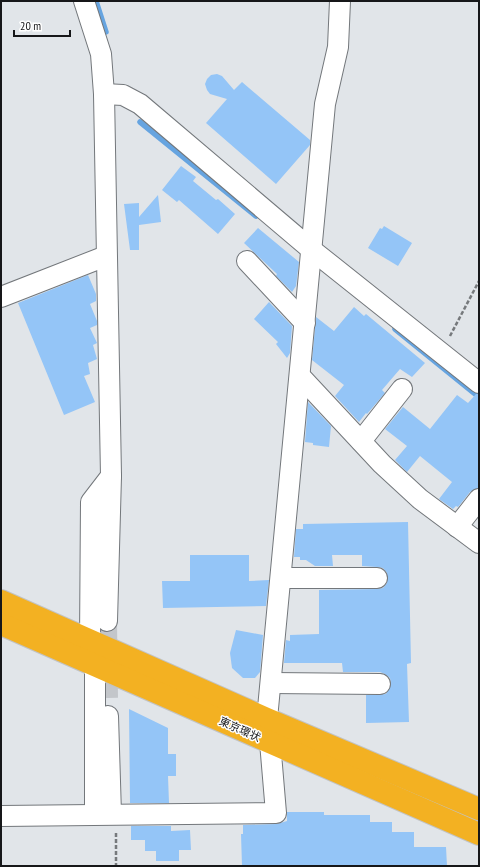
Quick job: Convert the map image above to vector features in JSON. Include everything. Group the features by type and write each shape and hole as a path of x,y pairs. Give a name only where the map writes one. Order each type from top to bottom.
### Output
{"highway":[{"name":"東京環状","path":"1,601 267,719 479,809"},
{"name":"東京環状","path":"1,624 479,834"}],"street":[{"path":"84,1 101,54 104,94 106,256 111,401 111,476 107,621"},
{"path":"267,719 325,104 338,47 340,1"},
{"path":"104,94 123,95 140,104 312,250 479,383"},
{"path":"1,297 106,256"},
{"path":"248,261 305,323"},
{"path":"300,376 382,464 420,499 479,543"},
{"path":"361,441 402,389"},
{"path":"90,641 90,502 111,476"},
{"path":"457,527 479,499"},
{"path":"281,578 377,578"},
{"path":"95,665 107,814"},
{"path":"271,683 380,684"},
{"path":"107,814 108,698"},
{"path":"1,816 276,813 270,742"}],"path":[{"path":"441,352 479,282"},
{"path":"107,814 116,866"}],"building":[{"path":"217,74 222,76 234,90 242,82 310,140 310,145 276,184 206,123 227,99 210,94 207,90 205,84 207,79 211,75"},
{"path":"181,166 196,177 193,181 216,200 218,199 235,214 218,234 179,200 177,202 162,190"},
{"path":"158,195 161,222 139,225 139,250 130,250 124,204 139,203 139,217"},
{"path":"384,226 412,243 398,266 368,248 380,228 382,229"},
{"path":"258,228 299,262 296,286 292,292 276,276 277,274 244,243"},
{"path":"88,275 96,294 96,301 90,304 97,321 97,325 90,328 97,343 93,345 97,359 88,363 90,374 84,376 95,402 64,415 18,303"},
{"path":"269,302 292,326 290,353 287,358 276,344 278,342 254,319"},
{"path":"354,307 364,316 366,314 425,363 412,377 400,369 382,390 385,393 359,422 335,396 344,385 312,360 316,317 334,331"},
{"path":"476,394 479,394 479,488 470,492 458,507 456,506 453,509 439,499 452,482 420,456 407,472 395,460 407,446 385,429 403,407 430,429 457,395 468,403"},
{"path":"308,402 331,426 329,447 313,445 313,443 305,442"},
{"path":"408,522 411,663 407,664 409,722 366,723 366,695 386,694 391,684 390,678 380,672 343,672 342,663 284,663 286,640 290,641 290,635 319,634 319,590 383,588 387,583 387,573 383,568 362,566 362,555 332,555 333,566 315,566 306,560 300,560 300,557 294,557 296,529 303,529 303,524"},
{"path":"190,555 249,555 249,581 269,580 266,606 163,608 162,581 190,581"},
{"path":"236,630 263,635 260,672 255,678 243,678 232,668 230,653"},
{"path":"129,709 168,728 168,754 176,754 176,776 168,776 169,803 130,803"},
{"path":"287,812 324,812 324,815 370,815 370,822 392,822 392,832 414,832 414,847 446,847 447,866 242,866 241,834 243,834 243,825 277,824 287,821"},
{"path":"131,826 171,826 171,831 190,830 191,850 179,850 179,861 156,861 156,851 145,851 145,840 131,840"}],"waterway":[{"path":"96,1 106,32"},
{"path":"140,122 256,216"},
{"path":"395,329 479,397"}],"tunnel":[{"path":"107,621 108,698"}]}
